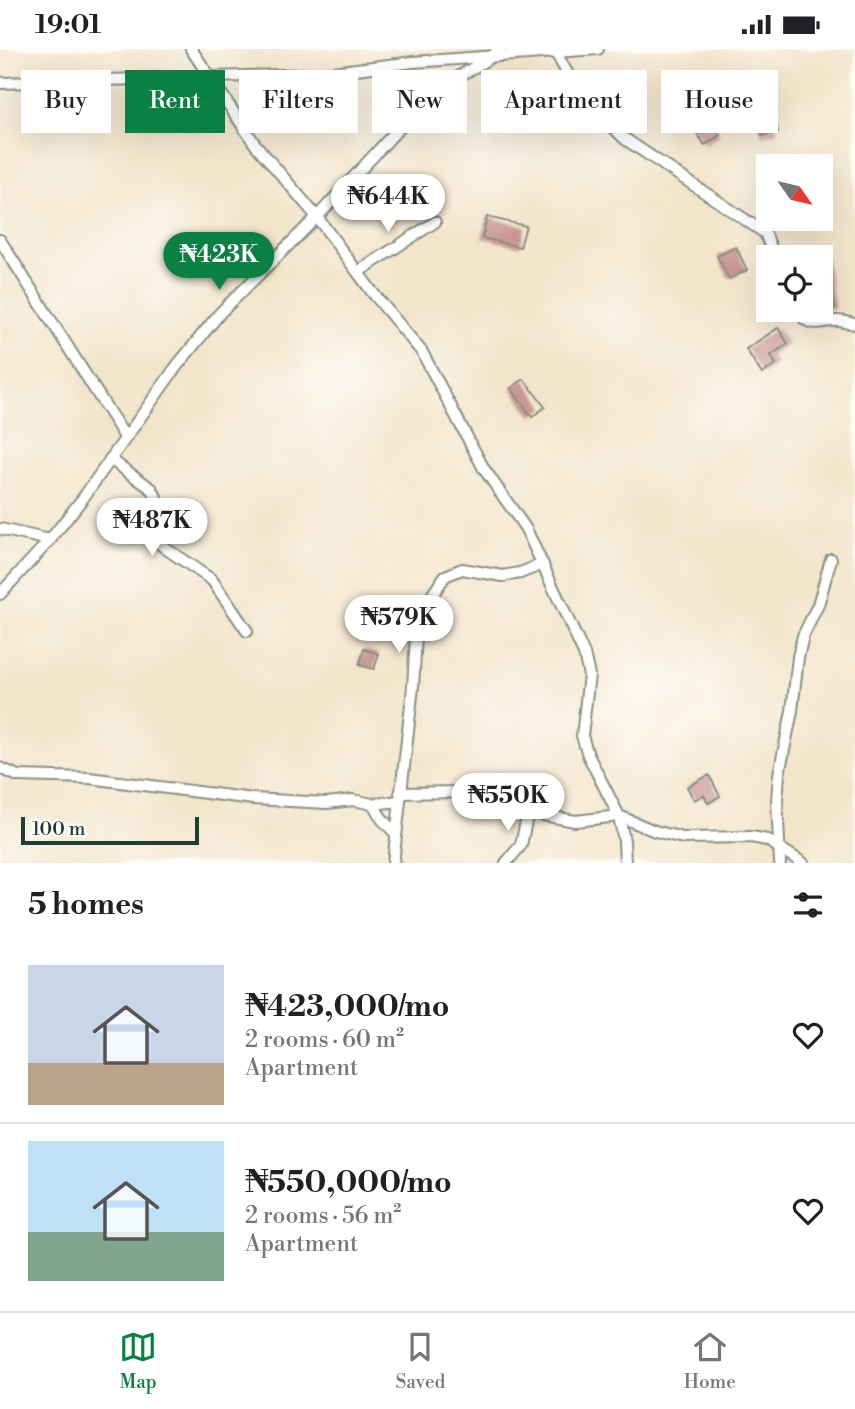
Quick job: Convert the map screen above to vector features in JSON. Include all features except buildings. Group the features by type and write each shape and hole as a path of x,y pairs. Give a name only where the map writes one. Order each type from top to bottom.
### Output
{"street":[{"path":"191,49 205,70"},
{"path":"225,76 316,74 495,53 556,53 598,49"},
{"path":"0,594 50,540 83,498 176,367 220,313 317,217 373,154 420,107 444,85 495,53"},
{"path":"556,53 579,94 599,116 625,139 765,233 770,245"},
{"path":"0,83 125,79"},
{"path":"225,99 256,144 317,217 422,352 484,469 526,529 584,654 589,675 582,726 584,746 619,816 625,863"},
{"path":"358,272 435,222"},
{"path":"0,240 125,437"},
{"path":"806,322 817,325 832,322"},
{"path":"833,322 855,324"},
{"path":"110,459 152,489 156,497 145,525 146,532 212,580 247,631"},
{"path":"0,529 50,540"},
{"path":"780,863 777,800 779,774 792,711 798,657 803,636 818,605 831,559"},
{"path":"393,863 413,687 416,636 423,609 445,576 462,569 503,576 543,564"},
{"path":"0,768 18,776 89,778 253,799 327,803 353,800 373,804 399,797 459,792 491,799 528,812 575,821 619,816 655,831 683,838 751,837 767,840 803,863"},
{"path":"373,804 382,819 397,834"},
{"path":"506,863 522,845 528,812"}]}
